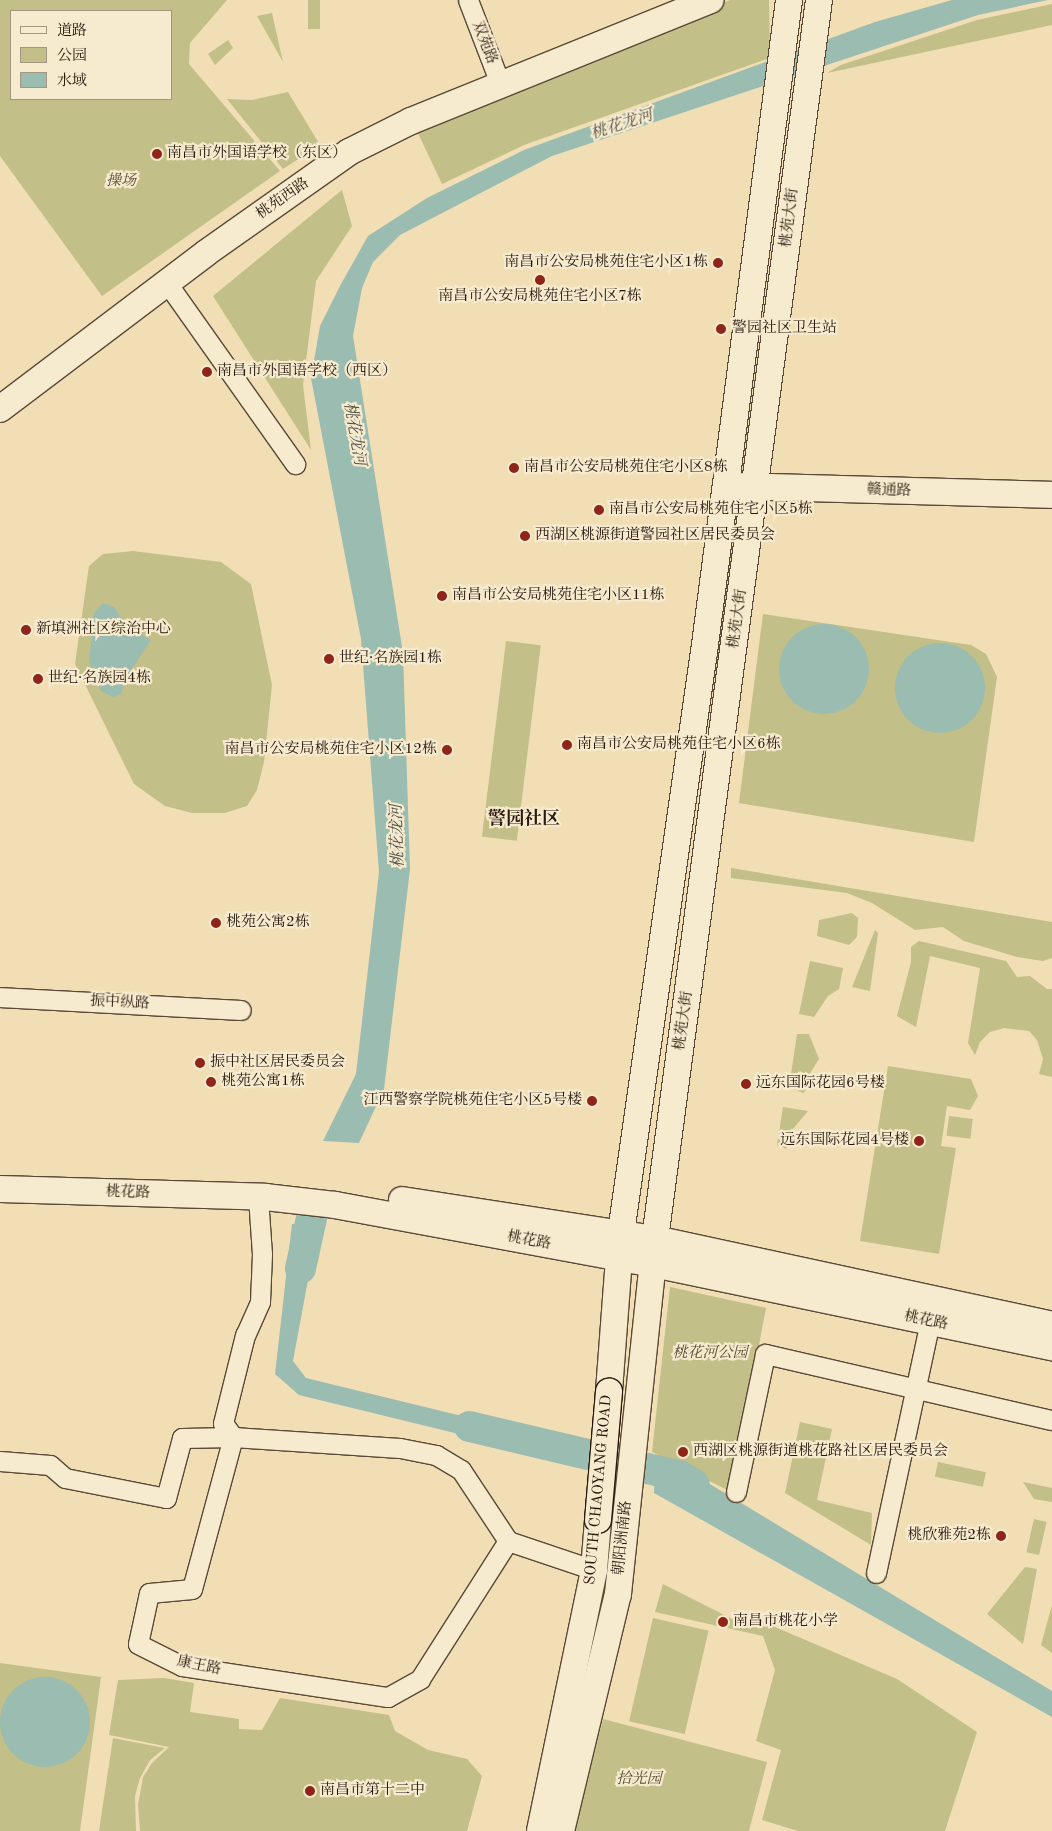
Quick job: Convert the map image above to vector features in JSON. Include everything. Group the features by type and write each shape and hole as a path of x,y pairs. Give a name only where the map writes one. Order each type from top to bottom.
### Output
{"main road":[{"name":"桃苑西路","path":"0,410 167,283 349,152 411,121 711,0"},
{"name":"桃苑大街","path":"655,1239 819,0"},
{"name":"桃苑大街","path":"620,1246 726,484 788,3"},
{"name":"赣通路","path":"726,484 755,487 1052,495"},
{"name":"桃花路","path":"0,1178 295,1183 620,1246 653,1264 1052,1347"},
{"name":"桃花路","path":"0,1189 258,1197 335,1205 620,1246 655,1239 1052,1325"},
{"name":"朝阳洲南路","path":"561,1831 618,1594 655,1239"},
{"name":"SOUTH CHAOYANG ROAD","path":"540,1831 594,1570 620,1246"}],"street":[{"name":"双苑路","path":"468,0 501,86"},
{"path":"167,283 295,464"},
{"name":"振中纵路","path":"0,997 241,1010"},
{"path":"233,1437 223,1423 245,1335 260,1302 262,1254 258,1197"},
{"path":"876,1573 930,1321"},
{"path":"736,1492 765,1354 1052,1420"},
{"path":"0,1461 50,1465 65,1478 166,1498 182,1438 233,1437 400,1448 436,1456 461,1470 508,1541 594,1570"},
{"name":"康王路","path":"233,1437 192,1588 149,1593 138,1644 182,1666 388,1697 420,1679 508,1541"}],"green space":[{"name":"操场","path":"0,0 227,0 190,43 189,64 280,171 102,296 0,156"},
{"path":"308,0 320,0 320,29 308,29"},
{"path":"730,0 769,0 770,58 524,145 442,184 416,129"},
{"path":"1052,4 1052,25 827,73 841,65 977,20"},
{"path":"272,13 283,62 257,16"},
{"path":"228,40 233,48 215,65 208,54"},
{"path":"288,92 320,145 283,169 227,99 252,100"},
{"path":"342,190 352,226 316,281 303,385 311,450 213,296"},
{"path":"133,551 221,562 251,584 272,685 264,762 257,790 247,806 225,813 192,813 165,806 134,784 75,664 89,566 103,554"},
{"path":"763,614 971,645 986,654 997,677 974,842 739,803"},
{"path":"506,641 541,645 517,841 482,837"},
{"path":"731,868 1052,922 1052,958 1043,961 1017,957 964,941 943,927 915,930 872,903 847,893 731,878"},
{"path":"852,913 858,918 857,937 849,945 817,936 819,920"},
{"path":"875,930 878,933 870,991 852,987"},
{"path":"919,941 1006,961 1017,977 1030,976 1047,989 1052,989 1052,1077 1039,1074 1043,1059 1037,1040 1029,1031 1004,1028 990,1032 980,1042 975,1055 968,1043 980,968 930,956 916,1027 897,1016 911,962 911,947"},
{"path":"810,961 843,968 839,989 828,996 814,1017 799,1014"},
{"path":"797,1034 809,1034 819,1059 809,1075 808,1088 803,1093 789,1087"},
{"path":"888,1066 971,1079 978,1096 970,1110 947,1106 941,1146 956,1148 939,1254 860,1241"},
{"path":"783,1107 808,1111 793,1129 786,1149 777,1145"},
{"path":"949,1116 973,1119 970,1139 947,1136"},
{"name":"桃花河公园","path":"670,1287 766,1308 731,1492 652,1452"},
{"path":"800,1422 832,1429 817,1500 872,1513 871,1545 785,1493"},
{"path":"938,1462 986,1472 983,1487 935,1477"},
{"path":"1023,1482 1052,1488 1052,1502 1034,1499"},
{"path":"1034,1519 1047,1522 1039,1555 1026,1552"},
{"path":"1025,1567 1037,1569 1023,1644 987,1614"},
{"path":"663,1584 746,1626 749,1616 897,1679 977,1732 945,1831 798,1831 762,1820 781,1750 756,1741 775,1670 763,1636 655,1612"},
{"path":"1052,1605 1052,1653 1041,1645"},
{"path":"653,1618 709,1631 685,1734 629,1721"},
{"path":"0,1663 101,1677 80,1831 0,1831"},
{"name":"南昌市第十二中","path":"164,1678 194,1683 190,1712 239,1719 239,1729 262,1730 280,1698 389,1715 395,1731 428,1750 467,1759 482,1776 467,1831 140,1831 138,1805 143,1777 152,1763 169,1747 109,1735 118,1680"},
{"name":"拾光园","path":"603,1719 767,1762 749,1831 574,1831"},
{"path":"113,1738 165,1748 150,1760 140,1778 135,1796 136,1831 99,1831"}],"water":[{"name":"桃花龙河","path":"952,0 1048,0 978,15 552,156 400,235 373,262 362,288 353,336 403,653 410,869 384,1089 359,1143 323,1141 356,1074 379,872 361,639 311,378 320,326 340,286 368,236 427,198 524,150 875,22"},
{"path":"103,603 114,607 127,626 151,640 127,676 121,694 113,697 101,691 89,662 94,613"},
{"path":"815,624 833,624 849,631 862,644 869,660 869,678 862,694 849,707 833,714 815,714 799,707 786,694 779,678 779,660 786,644 799,631"},
{"path":"931,643 949,643 965,650 978,663 985,679 985,697 978,713 965,726 949,733 931,733 915,726 902,713 895,697 895,679 902,663 915,650"},
{"path":"292,1224 318,1226 293,1361 306,1378 511,1428 508,1446 299,1395 275,1374"},
{"path":"655,1461 680,1466 1052,1691 1052,1717 654,1493"},
{"path":"45,1677 62,1681 77,1690 86,1705 90,1722 86,1739 77,1754 62,1763 45,1767 28,1763 13,1754 4,1739 0,1722 4,1705 13,1690 28,1681"}],"waterway":[{"path":"300,1268 312,1213"},
{"path":"469,1426 680,1476 694,1484"}],"place":[{"name":"南昌市外国语学校（东区）","path":"157,154"},
{"name":"南昌市公安局桃苑住宅小区1栋","path":"718,263"},
{"name":"南昌市公安局桃苑住宅小区7栋","path":"540,280"},
{"name":"警园社区卫生站","path":"721,329"},
{"name":"南昌市外国语学校（西区）","path":"207,372"},
{"name":"南昌市公安局桃苑住宅小区8栋","path":"514,468"},
{"name":"南昌市公安局桃苑住宅小区5栋","path":"599,510"},
{"name":"西湖区桃源街道警园社区居民委员会","path":"525,536"},
{"name":"南昌市公安局桃苑住宅小区11栋","path":"442,596"},
{"name":"新填洲社区综治中心","path":"26,630"},
{"name":"世纪·名族园1栋","path":"329,659"},
{"name":"世纪·名族园4栋","path":"38,679"},
{"name":"南昌市公安局桃苑住宅小区6栋","path":"567,745"},
{"name":"南昌市公安局桃苑住宅小区12栋","path":"447,750"},
{"name":"桃苑公寓2栋","path":"216,923"},
{"name":"振中社区居民委员会","path":"200,1063"},
{"name":"桃苑公寓1栋","path":"211,1082"},
{"name":"远东国际花园6号楼","path":"746,1084"},
{"name":"江西警察学院桃苑住宅小区5号楼","path":"592,1101"},
{"name":"远东国际花园4号楼","path":"919,1141"},
{"name":"西湖区桃源街道桃花路社区居民委员会","path":"683,1452"},
{"name":"桃欣雅苑2栋","path":"1001,1536"},
{"name":"南昌市桃花小学","path":"723,1622"},
{"name":"南昌市第十二中","path":"310,1791"}],"district":[{"name":"警园社区","path":"524,819"}]}
